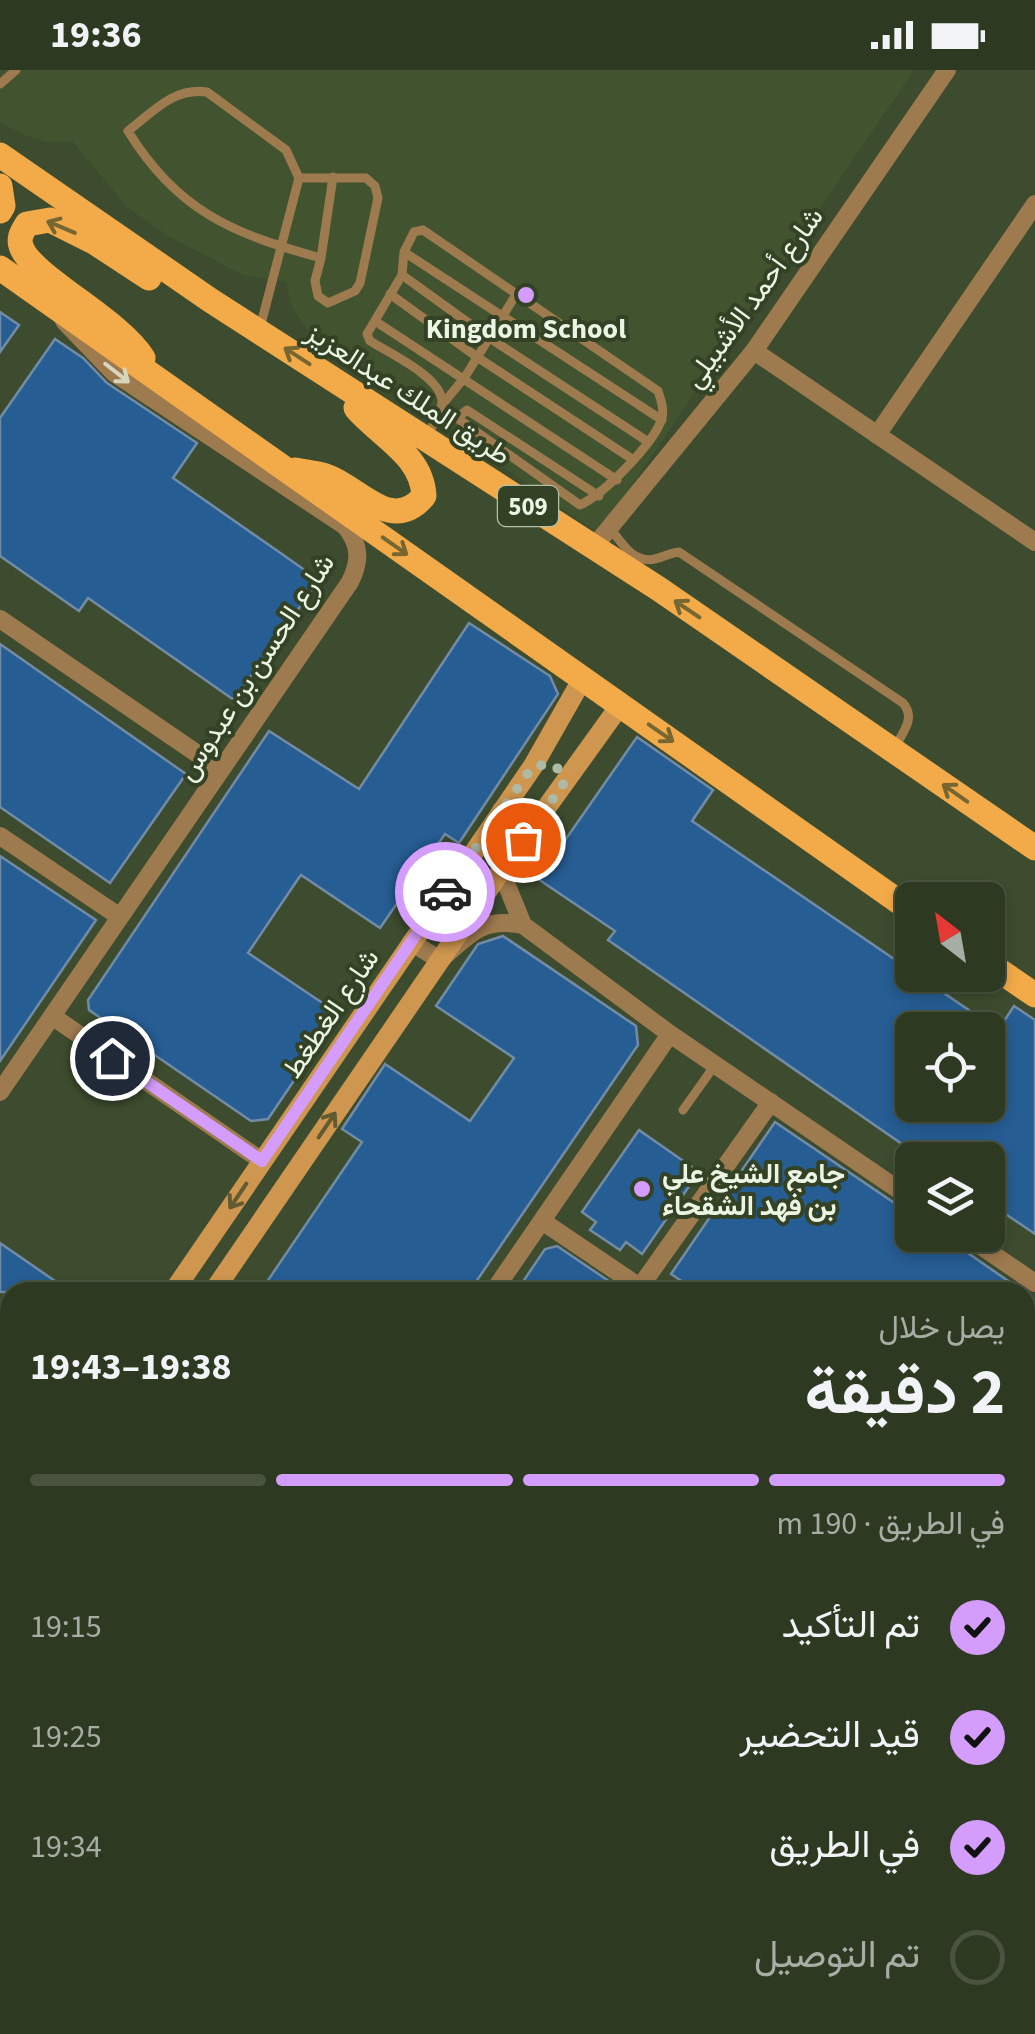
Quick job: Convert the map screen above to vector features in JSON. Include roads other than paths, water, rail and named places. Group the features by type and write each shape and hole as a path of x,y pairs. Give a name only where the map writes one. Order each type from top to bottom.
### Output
{"main road":[{"name":"طريق الملك عبدالعزيز","path":"0,155 210,300 593,548 1035,848"},
{"path":"0,186 0,211"},
{"name":"509","path":"154,377 135,346 108,319 27,259 20,244 27,224 50,220 94,242 167,288 210,300"},
{"name":"509","path":"0,268 895,899"},
{"path":"285,468 328,476 369,502 397,512 414,507 424,496 423,476 364,417 333,379"},
{"path":"1005,975 1035,995"}],"street":[{"name":"شارع أحمد الأشبيلي","path":"593,548 754,352 946,70"},
{"path":"877,435 1035,204"},
{"name":"شارع الحسن بن عبدوس","path":"0,1092 350,582 358,559 355,542 345,526 114,373 82,343 50,303"},
{"path":"754,352 1035,542"},
{"path":"0,619 221,770"},
{"name":"شارع الغطغط","path":"180,1282 533,766 583,678"},
{"path":"220,1282 503,868 621,704"},
{"path":"533,766 553,764 562,773 563,785"},
{"path":"501,810 503,868 509,895 523,925 670,1034 895,1187"},
{"path":"0,836 120,918"},
{"path":"440,960 477,928 493,922 523,925"},
{"path":"412,942 440,960"},
{"path":"52,1016 262,1161"},
{"path":"500,1282 670,1034"},
{"path":"649,1282 771,1102"},
{"path":"542,1220 632,1282"},
{"path":"990,1252 1034,1282"}],"lane":[{"path":"0,84 13,71"},
{"path":"259,331 281,247 299,178 286,150 207,92 178,93 128,130 146,160 172,190 215,220 281,247 321,258"},
{"path":"299,178 333,177 366,178 378,198 360,283 355,291 328,303 318,296 316,282 333,177"},
{"path":"442,404 432,380 370,341 367,334 402,276 404,252 414,232 423,230 658,390 662,420 617,480 598,496 580,505 457,418 467,410 598,496"},
{"path":"404,252 662,420"},
{"path":"402,276 646,441"},
{"path":"424,440 442,404 465,377 517,293"},
{"path":"390,294 476,357 632,458"},
{"path":"375,321 617,480"},
{"path":"608,526 628,552 636,556 656,559 679,552 903,702 909,720 893,750"},
{"path":"683,1110 716,1065"}],"place":[{"name":"Kingdom School","path":"526,295"},
{"name":"جامع الشيخ علي بن فهد الشقحاء","path":"642,1189"}]}
